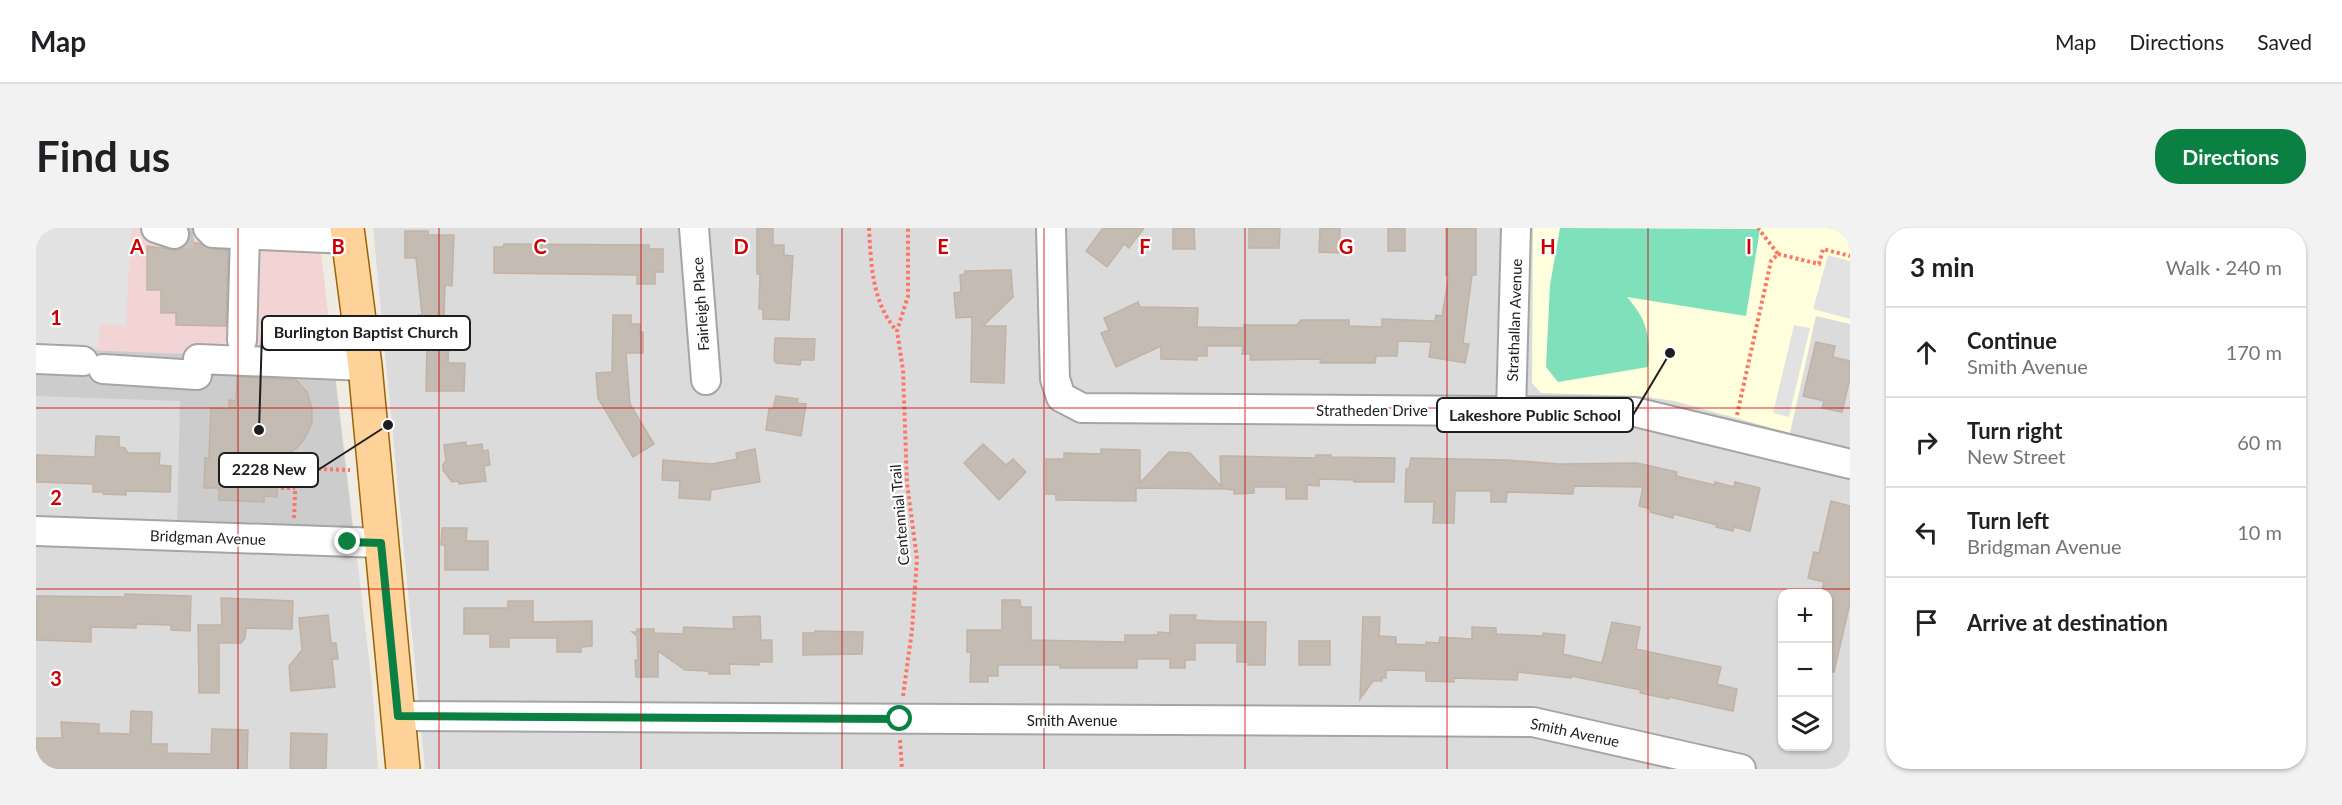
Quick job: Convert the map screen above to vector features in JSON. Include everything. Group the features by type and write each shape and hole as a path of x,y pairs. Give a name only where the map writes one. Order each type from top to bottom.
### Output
{"main road":[{"path":"348,233 364,366 403,769"}],"street":[{"name":"Fairleigh Place","path":"694,228 706,380"},
{"name":"Stratheden Drive","path":"1051,228 1055,379 1060,397 1082,408 1635,412 1850,464"},
{"name":"Strathallan Avenue","path":"1511,412 1516,228"},
{"path":"189,232 245,235 348,233"},
{"path":"242,340 245,235"},
{"path":"36,359 93,365 364,366"},
{"name":"Bridgman Avenue","path":"36,531 381,543"},
{"name":"Smith Avenue","path":"398,716 1533,722 1741,769"}],"path":[{"name":"Centennial Trail","path":"869,228 877,293 885,317 897,331"},
{"name":"Centennial Trail","path":"902,769 900,719 912,630 917,559 907,483 903,370 897,331 909,296 908,228"},
{"path":"1758,228 1778,254 1819,264 1823,249 1850,256"},
{"path":"1733,435 1771,261 1778,254"},
{"path":"258,467 374,471"},
{"path":"293,540 296,468"},
{"path":"281,488 295,488"}],"shaded area":[{"path":"36,228 318,228 372,685 378,769 36,769"},
{"path":"36,228 318,228 332,351 184,354 36,348"},
{"path":"36,228 131,228 126,325 100,324 98,347 36,344"},
{"path":"373,228 1850,228 1850,769 425,769"},
{"path":"1533,228 1850,228 1850,324 1816,316 1790,433 1674,401 1641,396 1541,393 1532,383"},
{"path":"1828,255 1850,261 1850,319 1813,309"},
{"path":"1794,325 1810,328 1789,417 1773,413"},
{"path":"36,348 184,354 332,351 353,530 177,526 180,401 36,396"}],"green space":[{"path":"1560,228 1760,229 1746,316 1627,297 1639,313 1646,329 1649,346 1648,367 1558,382 1546,367 1550,285"}],"building":[{"path":"189,228 192,228 193,243 200,243 212,249 228,250 226,326 176,325 176,313 161,313 161,290 147,290 147,246 178,250 184,247 189,240"},
{"path":"757,228 773,228 773,245 784,245 784,255 793,256 789,320 763,319 763,309 759,309 760,274 757,274"},
{"path":"1103,228 1144,228 1129,248 1124,244 1107,267 1086,251"},
{"path":"1173,228 1194,228 1195,249 1173,249"},
{"path":"1249,228 1280,228 1279,248 1249,248"},
{"path":"1320,228 1340,228 1339,253 1319,252"},
{"path":"1388,228 1405,228 1405,251 1388,251"},
{"path":"1446,228 1476,228 1476,275 1472,275 1463,343 1469,344 1465,363 1429,357 1431,342 1398,341 1397,356 1376,356 1375,363 1320,363 1321,359 1250,360 1251,354 1242,354 1243,346 1207,346 1207,356 1197,356 1197,360 1161,359 1161,346 1116,367 1101,333 1109,330 1104,318 1138,302 1140,307 1198,308 1197,327 1244,328 1244,325 1297,325 1301,320 1349,320 1349,326 1382,327 1382,319 1435,321 1436,315 1442,316 1449,275 1446,275"},
{"path":"405,231 428,231 428,235 454,235 452,286 445,285 444,316 468,316 468,332 449,332 448,363 465,363 464,391 426,391 427,345 422,345 422,336 419,336 419,315 422,315 416,258 405,258"},
{"path":"504,244 649,245 649,249 663,249 663,272 655,272 655,284 637,284 637,275 494,273 494,247 503,247"},
{"path":"1011,270 1013,297 983,326 1006,326 1004,383 971,382 972,317 956,318 954,293 961,292 960,275 965,274 965,271"},
{"path":"613,315 631,315 631,324 640,324 640,332 643,332 643,353 626,353 630,404 654,444 633,457 598,398 596,373 612,372"},
{"path":"775,338 815,339 814,360 801,360 800,365 776,363 774,361"},
{"path":"1816,342 1835,346 1833,357 1850,361 1850,378 1842,412 1822,408 1824,401 1803,396"},
{"path":"237,377 296,380 307,392 312,408 312,423 305,438 297,448 278,459 277,497 264,496 264,502 219,500 219,488 204,488 205,458 209,458 211,408 229,409 229,400 236,401"},
{"path":"776,396 798,399 797,403 806,404 801,436 766,430 769,409 773,409"},
{"path":"96,436 119,437 119,447 125,448 128,453 160,453 159,465 171,466 170,492 126,491 126,495 103,494 103,492 93,492 93,484 36,482 36,455 95,457"},
{"path":"466,442 466,446 482,444 483,451 488,450 490,465 484,466 486,481 459,484 458,481 452,482 443,470 443,464 446,461 444,445"},
{"path":"983,444 1006,465 1013,459 1026,472 999,500 964,463"},
{"path":"755,449 760,482 711,490 710,500 679,498 680,481 662,480 663,460 712,464 737,459 736,453"},
{"path":"1101,449 1140,450 1140,483 1169,452 1190,453 1221,486 1220,456 1316,458 1316,455 1331,455 1331,457 1395,458 1394,482 1319,479 1319,486 1307,485 1307,499 1286,499 1286,487 1254,487 1254,493 1234,494 1234,490 1225,489 1136,488 1136,501 1056,500 1056,494 1046,494 1046,459 1064,459 1064,453 1101,454"},
{"path":"1411,458 1507,460 1559,464 1637,463 1677,472 1676,476 1715,485 1715,482 1734,487 1735,482 1760,488 1750,531 1734,527 1733,531 1674,514 1673,518 1650,512 1651,509 1639,506 1643,487 1574,486 1573,494 1507,492 1506,502 1491,502 1491,491 1455,491 1454,523 1433,523 1434,502 1405,502 1406,469 1409,469"},
{"path":"1831,501 1850,506 1850,603 1834,672 1832,672 1832,589 1822,589 1824,582 1808,578 1814,552 1819,553"},
{"path":"442,528 467,528 466,541 488,541 488,570 445,570 445,545 441,545"},
{"path":"125,594 191,596 190,631 171,630 171,625 136,624 136,628 91,627 91,642 36,640 36,596 125,597"},
{"path":"221,598 293,601 292,629 246,628 245,638 241,643 219,643 219,693 199,693 198,625 222,625"},
{"path":"1002,600 1020,600 1021,607 1031,607 1031,640 1125,642 1125,635 1170,633 1170,615 1196,615 1195,620 1266,622 1265,665 1248,665 1248,662 1237,662 1237,643 1195,643 1195,660 1185,660 1185,668 1170,668 1170,659 1137,659 1137,668 998,665 998,676 988,676 988,682 970,682 971,652 967,652 967,630 1002,630"},
{"path":"508,601 533,601 533,622 592,621 592,646 581,647 581,652 557,652 557,638 509,638 509,647 490,647 490,634 464,634 464,608 508,608"},
{"path":"328,615 331,643 336,643 338,659 332,659 335,687 291,691 289,666 302,650 299,618"},
{"path":"760,616 761,640 772,640 772,662 759,662 759,665 729,664 730,674 709,674 709,671 685,670 658,651 658,677 636,677 637,636 632,632 637,632 637,629 654,629 654,633 683,634 684,627 734,629 733,617"},
{"path":"1363,617 1380,617 1379,636 1396,637 1396,644 1439,643 1440,637 1472,639 1472,627 1496,628 1496,634 1565,635 1563,654 1602,663 1612,622 1640,627 1636,649 1721,667 1717,684 1737,689 1733,711 1640,693 1641,690 1571,676 1571,678 1518,672 1517,680 1454,678 1454,682 1426,681 1426,671 1386,670 1386,678 1382,678 1382,681 1373,681 1360,699"},
{"path":"815,631 863,632 862,654 803,655 803,633 815,633"},
{"path":"1299,641 1330,641 1330,665 1299,665"},
{"path":"131,711 152,712 151,744 167,744 167,753 211,754 212,729 248,730 247,769 36,769 36,738 62,738 61,722 99,724 99,733 130,734"},
{"path":"291,733 327,734 326,769 290,769"}],"tunnel":[{"path":"174,234 193,234"}],"place":[{"name":"Lakeshore Public School","path":"1670,353"},
{"name":"2228 New","path":"388,425"},
{"name":"Burlington Baptist Church","path":"259,430"}],"route":[{"path":"348,542 381,543 398,716 900,719"}]}
